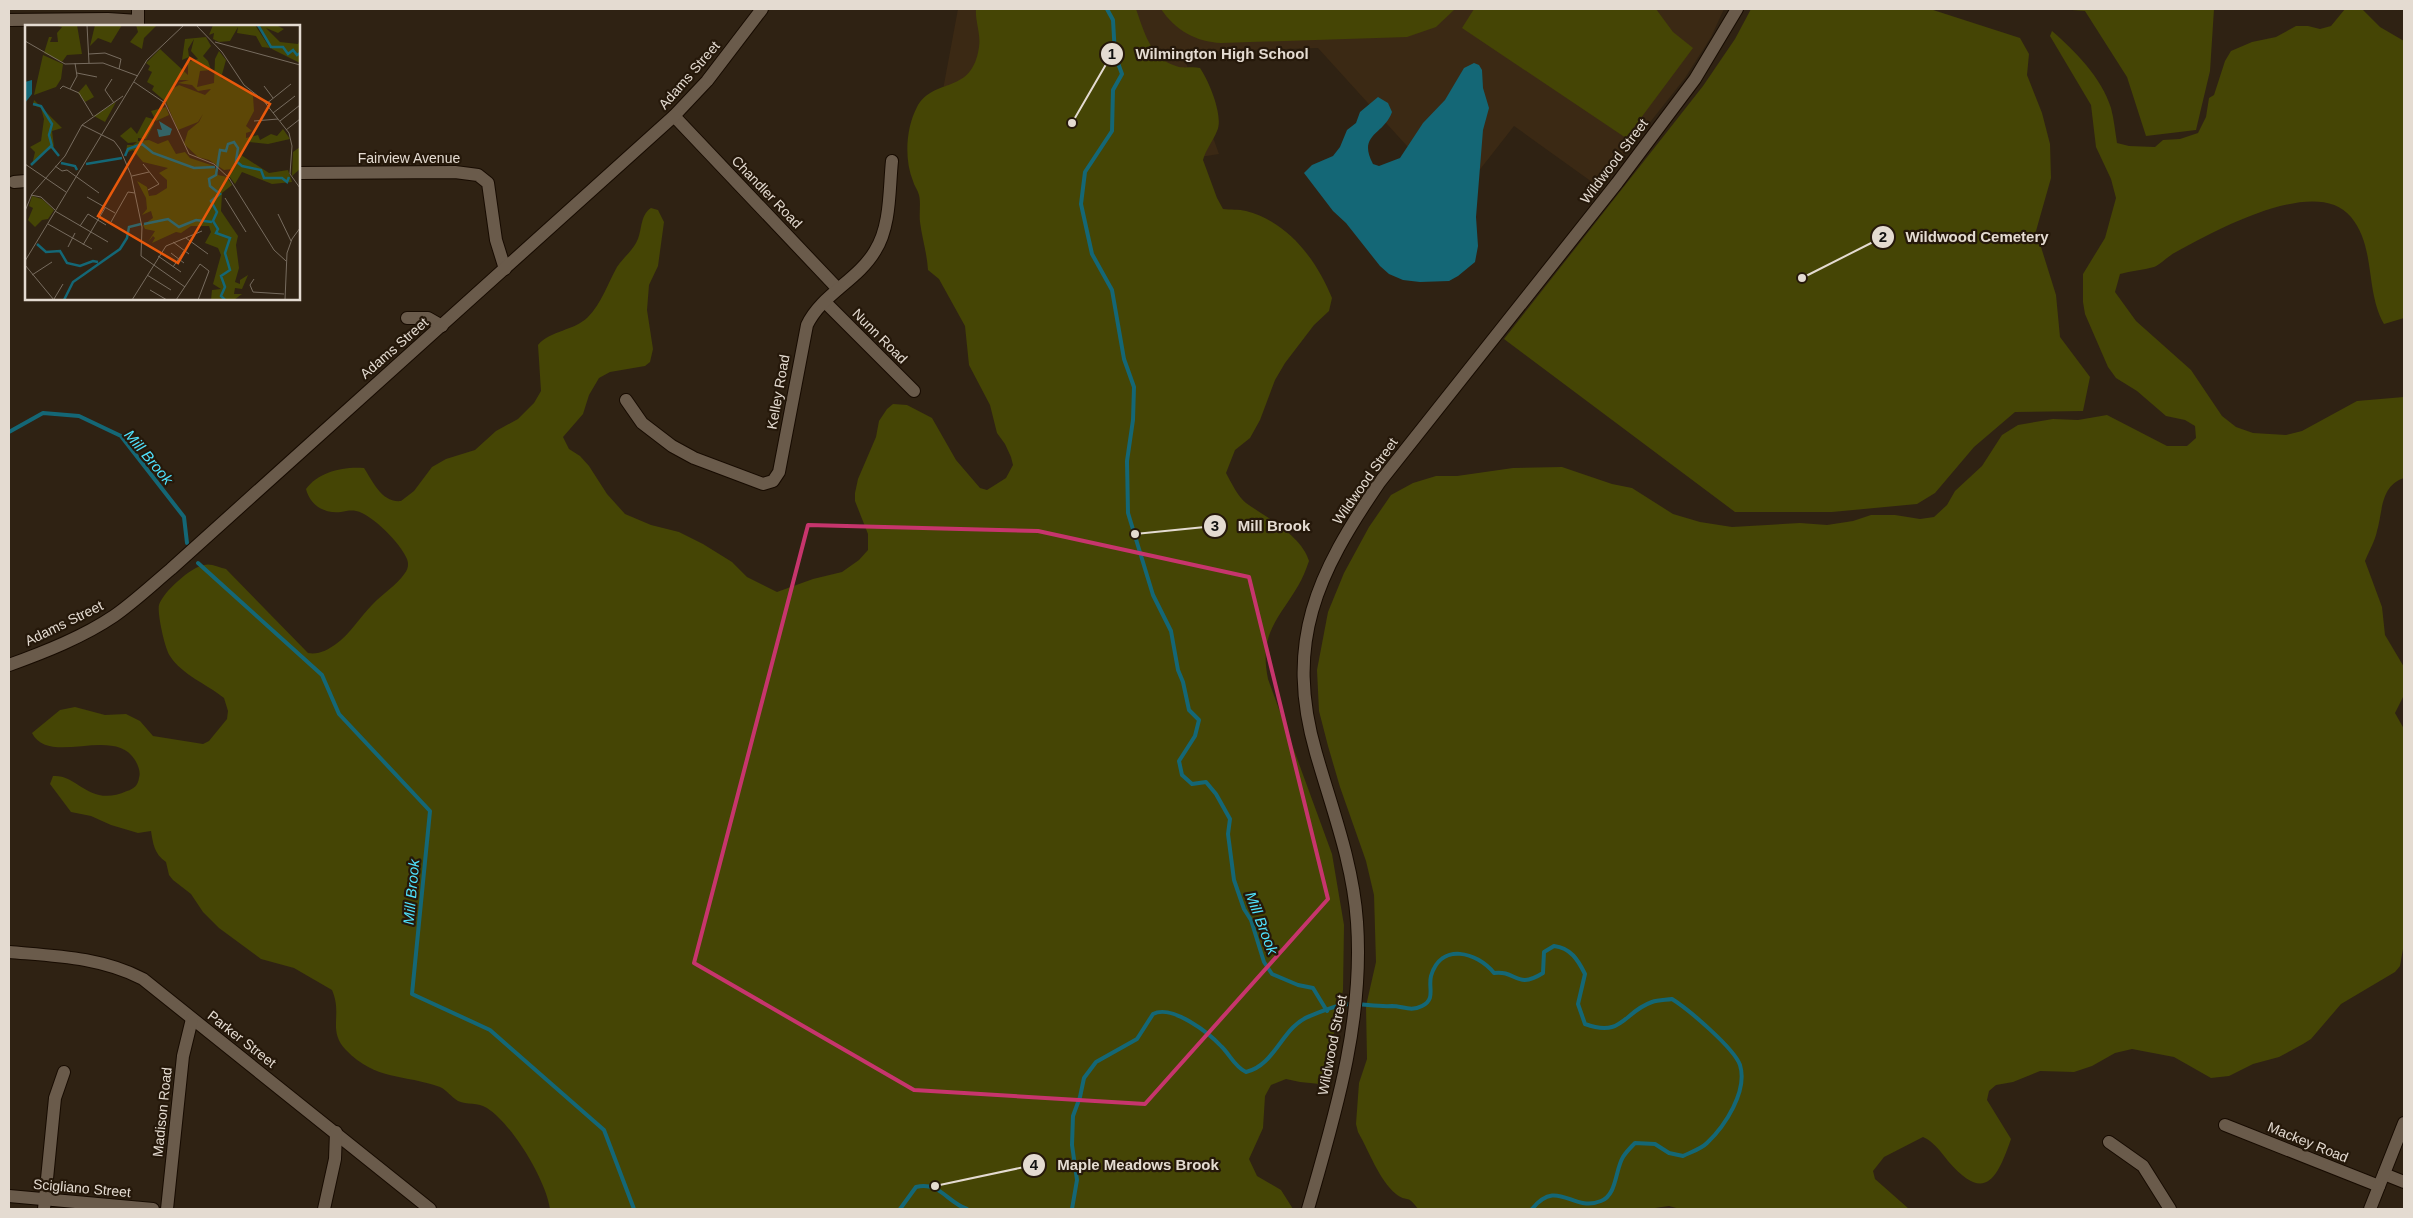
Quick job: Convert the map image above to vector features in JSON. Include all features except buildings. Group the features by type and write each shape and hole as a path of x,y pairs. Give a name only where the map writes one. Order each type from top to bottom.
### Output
{"street":[{"name":"Adams Street","path":"9,665 71,639 114,616 220,527 674,116 708,81 762,9"},
{"name":"Wildwood Street","path":"1308,1209 1346,1066 1358,990 1357,922 1352,878 1342,836 1312,738 1303,682 1306,635 1321,583 1346,533 1379,483 1617,183 1695,79 1737,9"},
{"path":"9,20 138,19"},
{"name":"Chandler Road","path":"674,116 838,289"},
{"name":"Kelley Road","path":"626,400 642,422 683,452 754,482 763,484 770,482 779,472 805,329 811,317 824,302 867,262 878,247 887,214 892,161"},
{"name":"Fairview Avenue","path":"300,173 455,172 470,173 482,177 489,188 496,240 505,269"},
{"name":"Nunn Road","path":"824,302 914,391"},
{"path":"407,318 428,318 442,326"},
{"name":"Parker Street","path":"9,952 76,958 112,965 143,979 430,1209"},
{"name":"Madison Road","path":"167,1209 182,1056 192,1018"},
{"path":"44,1204 55,1098 64,1072"},
{"path":"2370,1209 2404,1123"},
{"name":"Mackey Road","path":"2225,1125 2379,1186"},
{"path":"324,1209 335,1159 336,1132"},
{"path":"2110,1142 2143,1166 2170,1209"},
{"path":"2384,1174 2404,1182"},
{"name":"Scigliano Street","path":"9,1196 44,1204 153,1209"}],"highlighted area":[{"path":"808,525 1038,531 1249,577 1328,899 1145,1104 914,1090 694,963"}],"shaded area":[{"path":"958,9 1724,9 1711,37 1685,78 1599,187 1514,126 1456,200 1318,48 1182,52 1219,154 1181,160 934,138"},
{"path":"976,9 1136,9 1149,43 1160,57 1179,67 1200,68 1211,90 1217,108 1219,125 1203,160 1223,209 1243,210 1261,216 1287,233 1309,256 1332,298 1329,311 1314,325 1285,363 1275,380 1260,420 1250,438 1235,450 1226,473 1243,500 1291,535 1299,543 1309,561 1300,583 1272,629 1266,650 1266,664 1268,679 1332,854 1344,925 1343,990 1324,1079 1320,1084 1286,1079 1271,1085 1265,1096 1263,1128 1249,1159 1257,1176 1281,1190 1293,1209 550,1209 542,1183 535,1169 517,1139 497,1116 484,1106 458,1101 440,1087 379,1072 357,1060 340,1043 337,1036 336,1007 332,990 294,968 261,959 219,928 203,912 191,894 169,875 166,862 155,848 151,831 138,833 111,825 91,816 71,812 50,784 53,776 70,780 93,793 103,796 129,790 138,783 140,776 135,760 125,750 112,746 98,745 52,747 40,742 32,733 60,710 75,707 105,715 126,714 140,721 153,736 203,744 209,741 227,719 228,711 224,698 175,663 168,652 164,639 159,609 159,605 172,587 192,570 204,565 226,569 308,653 323,652 341,640 372,605 401,578 407,570 408,561 392,538 363,513 356,511 329,512 324,510 314,504 306,489 317,478 332,471 364,468 383,495 394,501 401,501 414,491 432,467 446,459 475,450 496,431 518,419 534,403 541,391 538,345 549,336 582,322 593,312 617,267 636,243 643,219 651,208 658,210 664,222 658,266 649,285 647,310 653,349 650,362 645,366 610,372 599,378 589,395 583,414 563,437 569,449 580,456 589,466 607,494 625,514 651,525 679,532 703,544 732,562 747,577 777,592 813,579 842,572 859,560 868,550 868,534 855,501 855,493 858,479 876,437 879,421 893,404 907,405 932,418 956,460 980,488 987,490 1006,478 1013,465 1011,457 997,433 990,405 969,365 965,326 939,279 928,270 920,222 920,198 910,172 907,153 910,124 917,107 933,91 952,84 969,73 975,62 979,47"},
{"path":"1161,9 1455,9 1436,27 1407,37 1221,43 1203,40 1187,34 1173,23"},
{"path":"1474,9 1656,9 1673,32 1693,48 1626,138 1462,28"},
{"path":"1751,9 1930,9 2020,38 2029,54 2027,75 2042,113 2050,144 2051,178 2036,231 2056,295 2060,337 2090,377 2083,411 2015,412 1974,447 1935,493 1917,504 1832,512 1735,512 1504,339 1703,86 1735,39"},
{"path":"2059,9 2214,9 2210,71 2196,130 2146,136 2127,77 2085,11"},
{"path":"2345,9 2362,9 2380,27 2404,41 2404,318 2384,324 2374,298 2364,242 2359,229 2351,217 2335,205 2314,202 2290,204 2264,211 2214,232 2173,254 2154,267 2120,274 2115,292 2136,321 2191,370 2222,416 2236,427 2253,433 2286,435 2302,431 2357,401 2404,397 2404,478 2390,487 2386,493 2376,535 2365,561 2382,607 2385,635 2404,667 2404,695 2395,713 2404,729 2404,943 2400,966 2395,972 2341,1004 2311,1039 2279,1057 2253,1064 2229,1076 2211,1078 2174,1057 2132,1049 2115,1053 2092,1066 2074,1072 2040,1071 2013,1082 1996,1085 1989,1091 1987,1100 2011,1139 1995,1175 1988,1181 1981,1183 1971,1181 1948,1161 1934,1144 1923,1137 1884,1157 1873,1171 1875,1179 1909,1209 1680,1209 1669,1206 1648,1209 1418,1209 1411,1201 1396,1194 1379,1173 1358,1132 1356,1124 1359,1083 1367,1059 1366,1006 1376,962 1374,895 1366,861 1340,787 1319,711 1317,670 1328,612 1344,573 1369,527 1391,495 1413,483 1436,476 1457,476 1513,468 1562,467 1612,484 1632,488 1673,514 1700,522 1732,527 1800,523 1827,525 1853,521 1871,515 1895,515 1920,519 1934,517 1947,505 1955,491 1982,466 2002,435 2018,425 2053,419 2078,420 2107,415 2167,446 2187,446 2196,438 2195,426 2185,420 2166,416 2137,391 2116,378 2108,367 2085,314 2083,274 2105,238 2116,198 2111,179 2096,147 2091,105 2050,36 2052,31 2070,47 2101,86 2111,108 2117,143 2129,146 2155,147 2163,140 2180,139 2198,133 2206,117 2209,98 2214,95 2225,61 2231,51 2252,42 2276,37 2296,26 2320,29 2331,26"}],"water":[{"path":"1474,63 1479,65 1482,70 1483,88 1489,108 1483,130 1476,217 1478,246 1475,262 1449,281 1420,282 1403,280 1389,274 1380,266 1346,223 1333,211 1304,173 1312,165 1333,156 1340,147 1347,130 1356,123 1360,112 1378,97 1388,103 1392,112 1388,120 1370,140 1368,146 1369,154 1373,164 1379,166 1400,158 1423,123 1445,100 1464,68"}],"waterway":[{"name":"Mill Brook","path":"1107,9 1113,20 1115,55 1122,74 1113,90 1112,131 1085,172 1081,204 1092,254 1112,290 1124,359 1134,387 1133,420 1127,461 1128,513 1153,595 1171,631 1178,670 1183,682 1189,710 1199,720 1195,736 1179,761 1182,775 1192,784 1206,782 1216,794 1230,819 1228,834 1234,880 1244,909 1251,920 1264,962 1272,974 1298,985 1313,988 1327,1011"},
{"name":"Mill Brook","path":"9,432 43,413 79,416 121,436 184,517 187,543"},
{"name":"Mill Brook","path":"198,563 322,675 339,714 430,811 412,994 490,1030 604,1130 634,1209"},
{"path":"1072,1209 1077,1180 1072,1145 1073,1116 1084,1078 1096,1062 1137,1039 1153,1014 1161,1012 1170,1013 1190,1022 1216,1041 1236,1064 1246,1072 1265,1062 1285,1036 1300,1021 1325,1010 1350,1004 1396,1006 1410,1009 1422,1006 1429,1000 1431,976 1436,965 1443,958 1460,954 1469,956 1487,966 1494,973 1508,974 1522,980 1527,980 1543,973 1544,952 1554,946 1569,952 1577,960 1585,974 1578,1004 1585,1024 1607,1028 1615,1026 1642,1006 1654,1001 1672,999 1689,1011 1720,1039 1736,1058 1742,1075 1738,1097 1727,1118 1714,1136 1702,1147 1683,1156 1669,1153 1655,1144 1635,1143 1620,1162 1613,1188 1606,1198 1601,1201 1582,1203 1558,1196 1550,1196 1541,1200 1532,1209"},
{"path":"900,1209 916,1187 924,1186 937,1189 967,1209"}],"place":[{"name":"Wilmington High School","path":"1072,123"},
{"name":"Wildwood Cemetery","path":"1802,278"},
{"name":"Mill Brook","path":"1135,534"},
{"name":"Maple Meadows Brook","path":"935,1186"}]}
